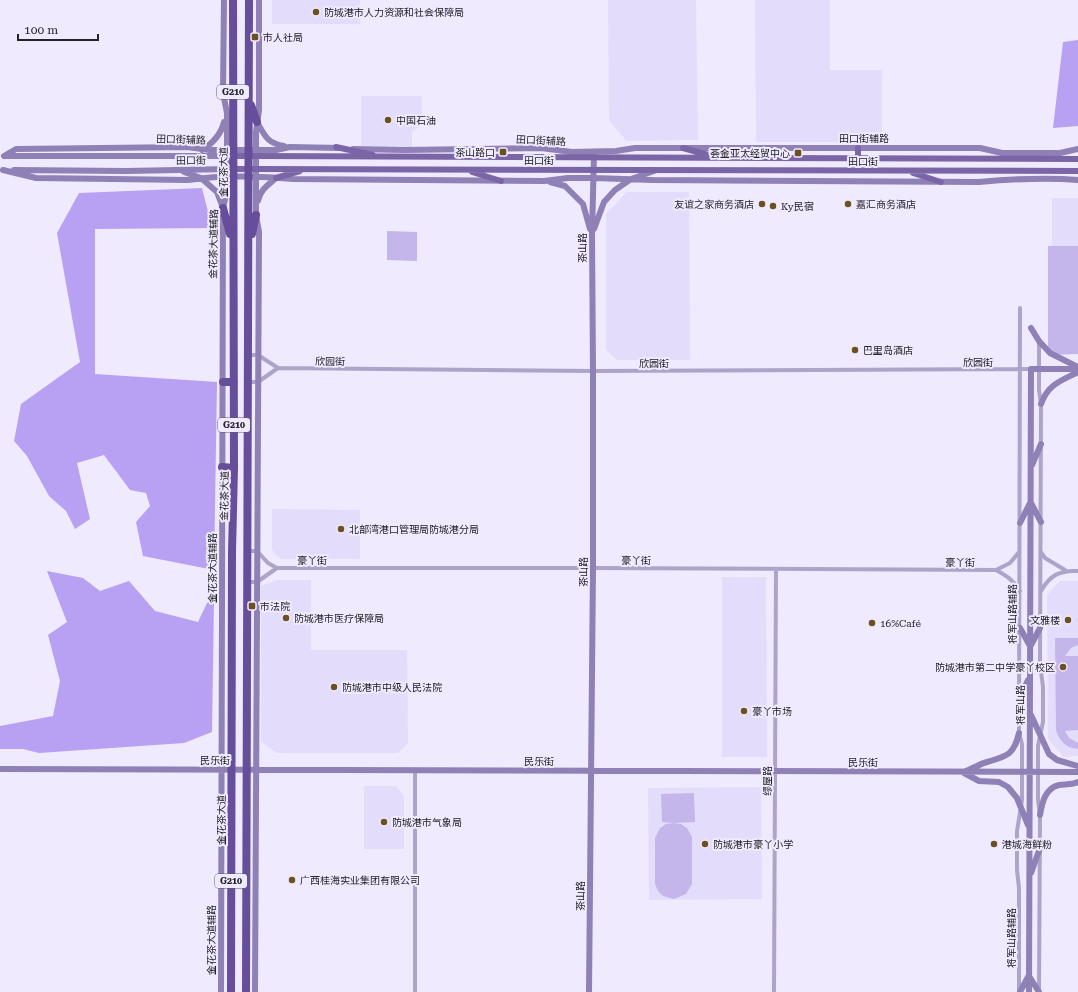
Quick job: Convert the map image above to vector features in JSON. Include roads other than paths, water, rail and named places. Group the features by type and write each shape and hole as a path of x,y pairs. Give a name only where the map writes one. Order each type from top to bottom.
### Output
{"highway":[{"name":"金花茶大道","path":"231,992 234,246 230,153 233,0"},
{"name":"G210","path":"246,992 248,770 248,250 252,173 249,98 249,0"},
{"path":"249,98 257,122"},
{"path":"223,208 234,246"},
{"path":"248,250 256,215"},
{"path":"222,382 234,382"},
{"path":"222,467 234,468"}],"main road":[{"path":"336,147 387,158"},
{"path":"684,148 719,158"},
{"path":"858,148 858,159"},
{"name":"田口街","path":"252,153 387,158 595,155 719,158 1078,159"},
{"name":"田口街","path":"230,173 307,169 1078,171"},
{"path":"276,178 307,169"},
{"path":"465,170 500,181"},
{"path":"908,171 941,182"}],"street":[{"path":"224,0 223,93 227,113 230,153"},
{"path":"252,153 259,110 259,0"},
{"path":"180,157 203,149 216,138 222,130 227,113"},
{"path":"257,122 266,139 276,145 290,147"},
{"name":"田口街辅路","path":"2,156 16,149 187,147 230,153 252,153 290,147 336,147 404,150 541,148 595,155 635,148 980,148 1002,153 1060,153 1078,149"},
{"path":"60,149 60,156"},
{"name":"田口街","path":"2,156 180,157 230,153"},
{"name":"茶山路","path":"589,992 593,568 592,234 595,155"},
{"path":"1,170 36,178 188,180 230,173"},
{"name":"田口街","path":"1,170 181,170 230,173"},
{"path":"181,170 201,178 217,192 223,208"},
{"path":"592,234 604,202 615,190 631,179 657,170"},
{"path":"126,171 127,179"},
{"name":"金花茶大道辅路","path":"221,992 223,208 230,173"},
{"path":"255,992 259,232 252,173 276,178 500,181 544,181 568,178 941,182 979,182 1061,178 1078,180"},
{"path":"256,215 260,195 264,187 276,178"},
{"path":"544,181 565,186 582,204 592,234"},
{"name":"将军山路辅路","path":"1019,992 1019,888 1017,870 1017,831 1022,772 1022,744 1019,733 1020,308"},
{"path":"1031,328 1039,341 1050,353 1078,369"},
{"path":"1039,341 1039,390 1041,404 1040,664 1044,687 1043,722 1038,746 1038,800 1040,815 1039,992"},
{"path":"248,355 258,355 278,368 258,382 248,382"},
{"name":"欣园街","path":"278,368 593,371 1031,369"},
{"path":"1031,369 1078,369"},
{"name":"将军山路","path":"1029,992 1031,369"},
{"path":"1041,404 1044,395 1049,388 1078,369"},
{"path":"1030,468 1041,444"},
{"path":"1020,522 1030,501"},
{"path":"1030,501 1041,522"},
{"path":"996,570 1010,563 1020,550"},
{"path":"247,551 257,551 268,563 277,568 257,582 247,582"},
{"path":"1041,551 1045,558 1065,570"},
{"name":"豪丫街","path":"277,568 996,570"},
{"name":"缪屋路","path":"774,992 776,569"},
{"path":"996,570 1015,582 1020,591"},
{"path":"1040,592 1051,577 1065,570 1078,570"},
{"path":"222,581 233,582"},
{"path":"1020,628 1030,646"},
{"path":"1030,646 1040,628"},
{"path":"1019,700 1030,677"},
{"path":"1030,712 1047,750 1053,757 1057,760 1078,766"},
{"path":"963,772 985,763 1004,758 1012,752 1017,743 1019,733"},
{"name":"民乐街","path":"0,769 1078,772"},
{"path":"415,770 415,992"},
{"path":"963,772 979,781 999,782 1008,787 1017,798 1030,829"},
{"path":"1040,815 1044,798 1048,791 1057,786 1078,782"},
{"path":"1029,878 1040,848"},
{"path":"1019,992 1029,975 1039,992"}],"place":[{"name":"防城港市人力资源和社会保障局","path":"316,12"},
{"name":"市人社局","path":"255,37"},
{"name":"中国石油","path":"388,120"},
{"name":"茶山路口","path":"503,152"},
{"name":"荟金亚太经贸中心","path":"798,153"},
{"name":"友谊之家商务酒店","path":"762,204"},
{"name":"嘉汇商务酒店","path":"848,204"},
{"name":"Ky民宿","path":"773,206"},
{"name":"巴里岛酒店","path":"855,350"},
{"name":"北部湾港口管理局防城港分局","path":"341,529"},
{"name":"巿法院","path":"252,606"},
{"name":"防城港市医疗保障局","path":"286,618"},
{"name":"文雅楼","path":"1068,620"},
{"name":"16%Café","path":"872,623"},
{"name":"防城港市第二中学豪丫校区","path":"1063,667"},
{"name":"防城港市中级人民法院","path":"334,687"},
{"name":"豪丫市场","path":"744,711"},
{"name":"防城港市气象局","path":"384,822"},
{"name":"防城港市豪丫小学","path":"705,844"},
{"name":"港城海鲜粉","path":"994,844"},
{"name":"广西桂海实业集团有限公司","path":"292,880"}]}
